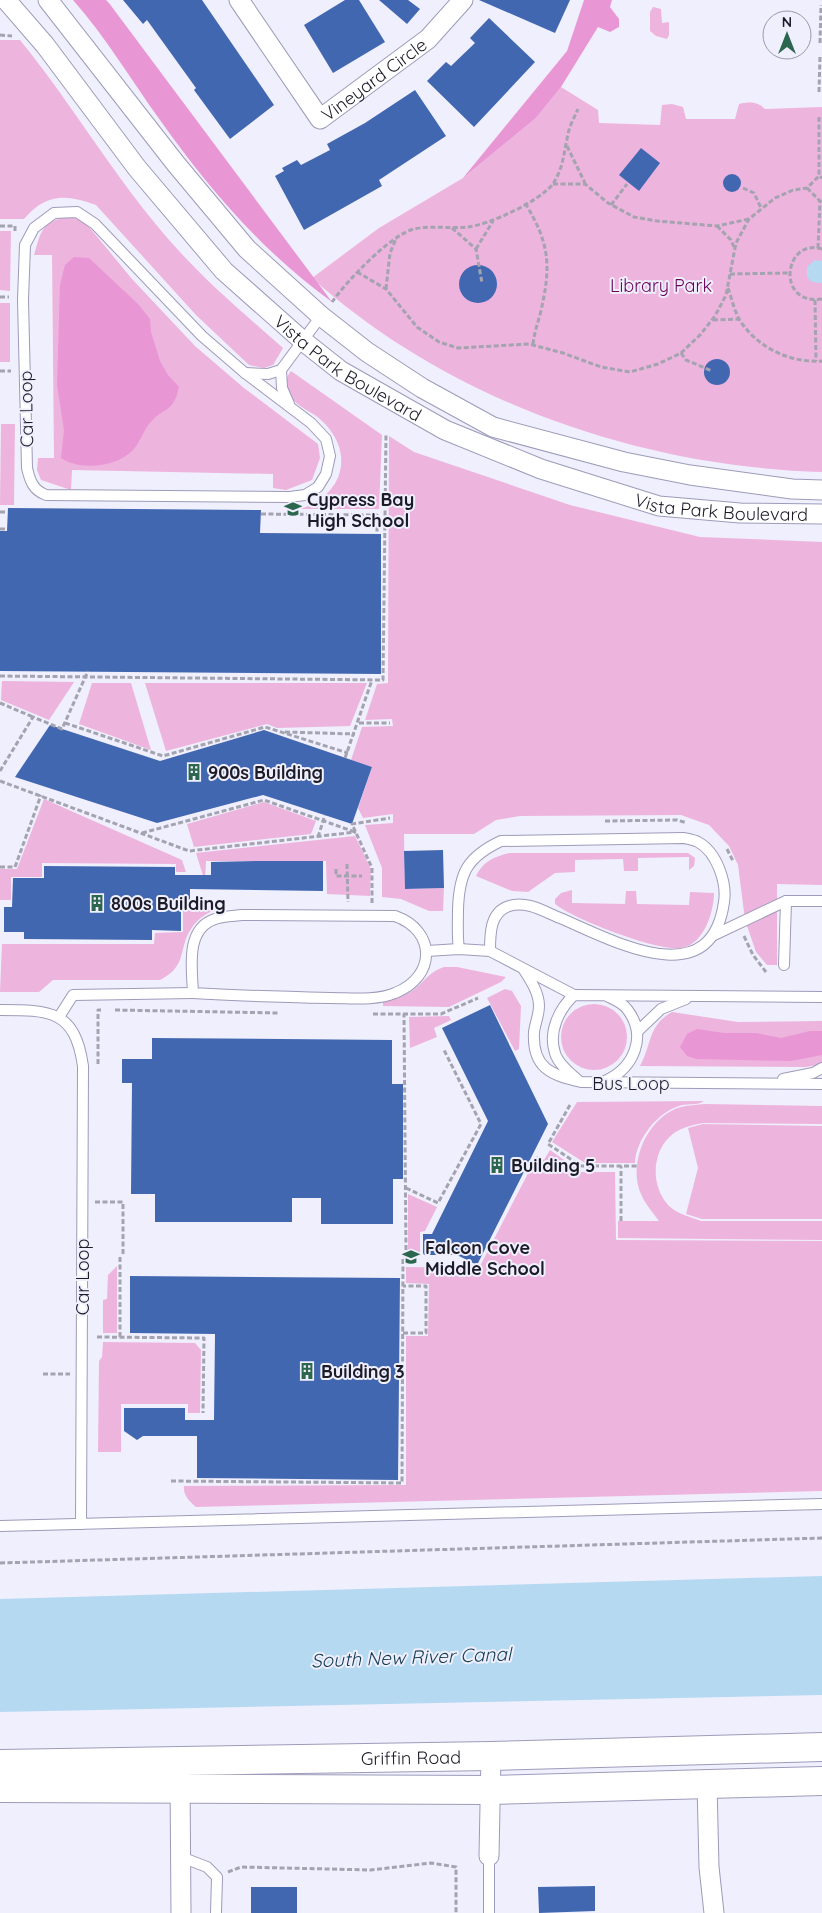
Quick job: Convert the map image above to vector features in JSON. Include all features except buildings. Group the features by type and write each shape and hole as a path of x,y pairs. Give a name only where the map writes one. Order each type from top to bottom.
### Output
{"main road":[{"name":"Griffin Road","path":"0,1764 491,1756 822,1746"},
{"name":"Griffin Road","path":"0,1788 490,1790 822,1781"}],"street":[{"name":"Vista Park Boulevard","path":"6,0 45,45 137,168 224,271 303,341 341,370 445,430 541,469 659,506 740,513 822,514"},
{"name":"Vista Park Boulevard","path":"48,0 164,150 247,249 325,310 367,352 422,388 493,427 624,462 690,475 792,489 822,490"},
{"name":"Vineyard Circle","path":"239,0 320,119 428,39 464,0"},
{"path":"489,1856 491,1756"},
{"path":"180,1761 181,1913"},
{"path":"707,1784 709,1867 714,1913"}],"lane":[{"name":"Car Loop","path":"77,212 95,224 202,336 246,373 311,422 326,439 330,456 326,474 318,487 305,495 290,497 46,496 37,492 30,482 27,468 23,300 25,245 34,228 54,213 77,212"},
{"path":"246,373 268,374 281,370 325,310"},
{"name":"Car Loop","path":"281,370 283,394 293,410"},
{"path":"458,949 458,895 462,876 471,861 483,850 501,841 684,838 698,842 712,854 722,879 725,898 722,917 714,935 704,946 690,954 673,956 624,944 528,904 509,906 499,913 492,923 490,951"},
{"path":"784,965 786,901"},
{"path":"714,935 786,901 822,901"},
{"path":"0,1010 34,1010 58,1016 73,995 193,992 249,997 358,998 394,994 404,988 423,969 427,952 424,941 415,928 408,921 395,916 242,915 214,919 203,926 195,938 192,953 193,992"},
{"path":"427,952 458,949 490,951 574,995 822,997"},
{"path":"524,970 536,991 539,1005 534,1031 536,1056 554,1076 581,1082"},
{"name":"Bus Loop","path":"574,995 566,1002 553,1036 555,1054 565,1069 581,1082 822,1084"},
{"path":"602,1082 617,1076 629,1065 636,1050 638,1031 626,1008 607,996"},
{"path":"638,1031 661,1009 683,1000 710,997"},
{"name":"Car Loop","path":"58,1016 72,1030 80,1047 83,1066 81,1524"},
{"path":"762,1084 813,1073 822,1068"},
{"path":"0,1526 822,1504"},
{"path":"489,1856 489,1913"},
{"path":"181,1857 207,1867 216,1876 216,1913"}],"path":[{"path":"820,42 821,5"},
{"path":"819,92 820,57"},
{"path":"325,310 342,286 396,238 413,229 468,227 494,219 544,192 553,184 564,159 569,129 578,109"},
{"path":"566,145 585,184 612,205 634,217 679,224 718,226 748,218 761,208 793,190 807,188 821,177 818,117"},
{"path":"553,184 585,184"},
{"path":"612,205 627,184"},
{"path":"743,188 754,193 761,208"},
{"path":"807,188 821,200 820,249 801,252 791,265 789,273 794,288 807,298 822,299"},
{"path":"525,203 536,222 548,259 547,282 533,345"},
{"path":"357,272 386,289 417,327 438,342 458,348 515,344 533,345 563,353 601,367 630,372 658,364 681,353 712,320 727,288 734,249 748,218"},
{"path":"476,249 494,219"},
{"path":"718,226 731,240 734,249"},
{"path":"452,227 476,249 482,283"},
{"path":"386,289 390,253 396,238"},
{"path":"730,274 789,273"},
{"path":"727,288 740,319 757,339 774,351 789,358 822,361"},
{"path":"815,300 816,361"},
{"path":"712,320 740,319"},
{"path":"681,353 686,360 712,371"},
{"path":"0,371 14,371"},
{"path":"0,676 383,680 386,434"},
{"path":"0,512 7,512"},
{"path":"261,514 377,515 377,534"},
{"path":"0,529 5,529"},
{"path":"0,703 62,729 88,672"},
{"path":"345,758 355,734 372,680"},
{"path":"0,771 33,717"},
{"path":"359,722 390,722"},
{"path":"64,724 163,756 265,727 348,753"},
{"path":"280,732 355,734"},
{"path":"0,781 190,851 356,832"},
{"path":"0,867 15,867 41,795"},
{"path":"142,833 264,800 356,832"},
{"path":"318,837 325,815"},
{"path":"372,904 372,868 352,824 390,818"},
{"path":"347,864 348,903"},
{"path":"336,869 336,876 362,876"},
{"path":"365,1014 441,1014 478,998"},
{"path":"98,1069 98,1010 285,1013"},
{"path":"170,1481 402,1483 403,1257 406,1253 404,1014"},
{"path":"406,1188 438,1204 480,1124 444,1050"},
{"path":"570,1105 548,1144 581,1166 637,1166"},
{"path":"621,1166 621,1221"},
{"path":"98,1202 123,1202 120,1337"},
{"path":"403,1286 426,1286 426,1333 403,1333"},
{"path":"97,1337 204,1338 204,1413"},
{"path":"0,1563 822,1538"},
{"path":"216,1876 240,1868 371,1870 430,1864 456,1867 456,1913"}],"green space":[{"path":"653,7 661,9 662,23 669,22 669,35 667,39 656,36 650,31 650,12"},
{"path":"0,40 20,40 158,227 230,302 283,348 273,365 264,368 249,365 196,315 96,205 75,199 57,198 40,204 24,219 0,219"},
{"name":"Library Park","path":"561,87 598,110 599,123 660,125 662,105 672,104 683,107 686,119 735,119 739,104 746,103 756,103 765,109 822,107 822,472 753,467 685,457 617,441 550,419 486,392 424,360 366,321 312,278 379,228 463,178 536,118"},
{"path":"69,216 85,222 132,279 195,346 244,388 318,444 320,458 312,480 286,490 273,488 273,474 72,470 71,490 41,480 37,470 38,458 54,458 52,255 34,255 44,228 53,221"},
{"path":"0,231 11,231 10,291 0,290"},
{"path":"0,303 10,303 10,362 0,362"},
{"path":"291,371 382,435 379,509 300,509 315,503 335,484 340,472 341,459 339,446 333,433 319,418 298,405 290,394 286,381"},
{"path":"1,424 15,424 14,505 0,505"},
{"path":"389,436 414,452 570,505 700,537 822,542 822,885 777,884 777,965 767,965 756,952 745,920 738,865 729,846 709,825 681,815 520,816 496,820 474,834 404,834 405,889 444,888 443,911 429,911 401,899 382,897 382,868 365,825 393,823 393,814 363,818 358,808 372,767 351,760 362,727 393,726 392,719 365,720 377,684 388,683"},
{"path":"2,681 74,682 49,720 1,700"},
{"path":"92,683 131,683 151,750 79,724"},
{"path":"145,683 367,683 350,726 277,728 267,724 166,751"},
{"path":"44,799 182,860 186,872 176,872 176,864 42,863 42,877 11,877 11,900 0,900 0,869 17,869"},
{"path":"264,802 316,821 311,834 194,847 187,824"},
{"path":"355,836 371,869 370,896 327,894 326,861 206,861 205,882 196,853"},
{"path":"509,853 688,853 695,858 694,866 689,870 689,857 638,858 638,871 624,871 623,859 575,860 575,872 555,873 528,892 512,891 476,876 489,860"},
{"path":"572,890 572,903 625,904 626,891 636,891 637,904 689,905 690,892 714,893 714,900 710,918 696,941 689,946 670,948 636,940 597,926 555,904 555,899 561,893"},
{"path":"183,906 222,906 197,921 187,936 179,963 169,975 160,980 53,980 39,992 0,992 2,944 154,944 155,933 183,932"},
{"path":"444,967 457,967 506,977 501,982 449,1007 383,1006 383,1001 409,993 432,973"},
{"path":"505,989 512,991 521,1006 519,1049 515,1051 487,998"},
{"path":"594,1004 606,1007 617,1014 624,1025 627,1037 624,1049 617,1060 606,1067 594,1070 582,1067 571,1060 564,1049 561,1037 564,1025 571,1014 582,1007"},
{"path":"672,1012 738,1022 822,1021 822,1064 806,1067 640,1066 654,1029 664,1017"},
{"path":"449,1016 451,1020 434,1028 437,1037 410,1048 409,1017"},
{"path":"704,1101 673,1108 657,1120 650,1127 639,1145 635,1163 585,1163 552,1142 577,1102"},
{"path":"705,1104 822,1106 822,1124 703,1123 688,1126 677,1131 666,1140 657,1158 656,1179 663,1198 669,1206 680,1213 701,1221 822,1221 822,1240 618,1238 618,1221 659,1221 641,1195 637,1173 641,1149 652,1127 670,1111 684,1106"},
{"path":"703,1124 822,1126 822,1219 702,1219 686,1214 698,1168 688,1128"},
{"path":"550,1150 581,1172 615,1172 616,1240 822,1241 822,1491 196,1507 191,1502 186,1495 184,1486 406,1485 406,1336 428,1336 429,1284 406,1283 406,1267 479,1268 537,1156 544,1160"},
{"path":"408,1194 437,1207 425,1231 420,1232 420,1252 408,1252"},
{"path":"117,1266 117,1333 103,1333 103,1300 107,1299 108,1275"},
{"path":"103,1342 195,1343 201,1350 200,1413 188,1413 188,1404 121,1404 121,1452 98,1452 99,1361 102,1357"}],"shaded area":[{"path":"73,0 106,0 109,3 332,302 307,283 260,241 218,195 179,146 107,44"},
{"path":"584,0 612,0 610,7 619,19 619,27 610,32 598,27 561,87 536,118 463,178 567,51"},
{"path":"74,257 89,258 138,304 150,319 151,332 160,361 168,375 179,387 174,402 154,418 133,450 118,460 88,466 78,465 61,458 64,430 57,385 60,285 65,265"},
{"path":"697,1029 724,1033 756,1033 781,1038 810,1031 822,1031 822,1055 791,1061 696,1059 687,1056 680,1047 687,1034"}],"water":[{"path":"815,260 822,261 822,283 812,282 807,277 807,267"},
{"name":"South New River Canal","path":"822,1576 822,1695 0,1712 0,1599"}],"place":[{"name":"Cypress Bay High School","path":"293,509"},
{"name":"900s Building","path":"194,772"},
{"name":"800s Building","path":"97,903"},
{"name":"Building 5","path":"497,1165"},
{"name":"Falcon Cove Middle School","path":"411,1257"},
{"name":"Building 3","path":"307,1371"}]}
